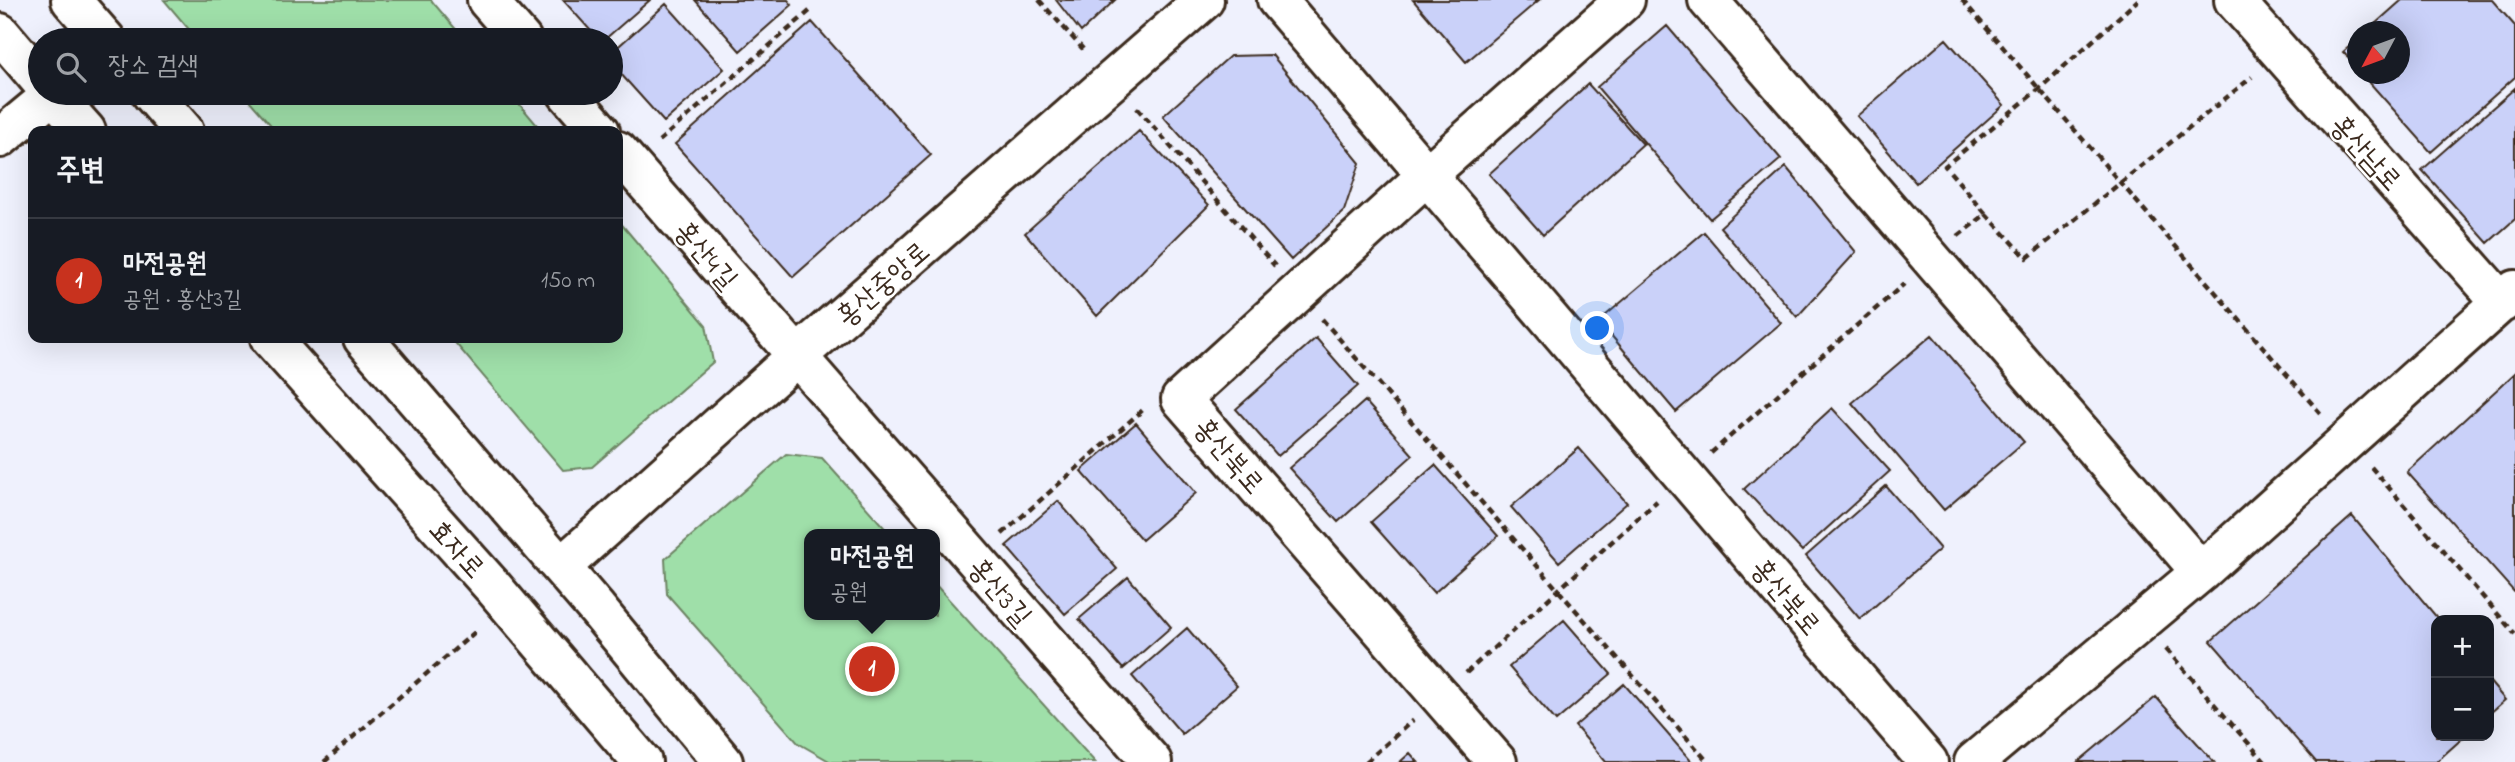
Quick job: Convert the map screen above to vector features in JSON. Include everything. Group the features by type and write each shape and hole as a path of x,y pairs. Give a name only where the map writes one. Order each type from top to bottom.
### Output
{"street":[{"path":"71,0 96,28"},
{"path":"487,0 512,28"},
{"name":"홍산중앙로","path":"561,567 1204,0"},
{"name":"홍산북로","path":"1277,0 1928,762"},
{"name":"홍산북로","path":"1497,762 1181,399 1426,176 1625,0"},
{"path":"1708,0 2201,572 1974,762"},
{"name":"홍산남로","path":"2201,572 2508,297 2234,0"},
{"path":"0,33 28,66"},
{"path":"0,138 32,105"},
{"path":"62,105 81,126"},
{"path":"161,105 180,126"},
{"path":"577,105 596,126"},
{"name":"홍산4길","path":"636,149 796,357"},
{"name":"효자로","path":"274,343 493,587 642,762"},
{"path":"367,343 561,567 723,762"},
{"name":"홍산3길","path":"796,357 1152,762"}],"path":[{"path":"1039,0 1083,49"},
{"path":"1962,0 2321,414"},
{"path":"2138,0 2039,89 1945,166 2027,258 2261,70"},
{"path":"636,149 812,9"},
{"path":"1137,108 1275,266"},
{"path":"1952,241 1986,214"},
{"path":"1702,461 1913,276"},
{"path":"1317,313 1708,762"},
{"path":"1002,535 1151,403"},
{"path":"2370,467 2515,634"},
{"path":"1460,678 1661,497"},
{"path":"324,762 475,632"},
{"path":"2161,644 2265,762"},
{"path":"1366,762 1421,713"}],"green space":[{"path":"164,0 431,0 455,28 188,28"},
{"path":"253,105 520,105 538,126 272,126"},
{"path":"623,226 706,325 713,362 592,467 563,470 455,343 623,343"},
{"path":"786,454 822,458 886,529 804,529 804,620 940,620 940,590 1095,762 831,762 798,743 667,594 665,559"}],"building":[{"path":"563,0 650,0 618,28 588,28"},
{"path":"695,0 788,0 792,5 740,51"},
{"path":"1056,0 1115,0 1081,32"},
{"path":"1413,0 1539,0 1466,62"},
{"path":"2402,0 2492,0 2515,26 2515,77 2431,152 2371,84 2410,84 2410,21 2378,21"},
{"path":"666,4 724,69 664,122 623,76 623,42"},
{"path":"812,22 931,155 793,277 675,144"},
{"path":"1667,26 1781,159 1710,219 1597,87"},
{"path":"1946,39 2004,105 1916,183 1857,116"},
{"path":"1272,55 1360,163 1344,211 1291,260 1163,116 1230,56"},
{"path":"1588,84 1643,144 1543,235 1489,174"},
{"path":"2515,88 2515,219 2488,243 2422,170"},
{"path":"1139,131 1209,205 1097,316 1025,233"},
{"path":"1786,167 1856,252 1797,317 1720,227"},
{"path":"1704,232 1781,323 1676,412 1599,321"},
{"path":"1932,335 2024,442 1944,510 1852,403"},
{"path":"1316,338 1358,386 1278,456 1236,409"},
{"path":"2515,373 2515,593 2407,472"},
{"path":"1365,401 1413,455 1338,522 1289,468"},
{"path":"1832,408 1890,471 1802,551 1744,489"},
{"path":"1136,423 1196,493 1142,540 1081,471"},
{"path":"1579,448 1627,503 1559,562 1511,507"},
{"path":"1435,465 1498,536 1434,593 1371,522"},
{"path":"1886,486 1940,549 1860,619 1806,556"},
{"path":"1058,501 1117,569 1065,614 1006,546"},
{"path":"2352,516 2435,615 2431,615 2431,741 2459,741 2436,762 2316,762 2211,641"},
{"path":"1128,577 1171,627 1123,669 1079,619"},
{"path":"1564,620 1611,674 1556,721 1509,667"},
{"path":"1187,628 1237,686 1182,734 1132,676"},
{"path":"1624,684 1692,762 1606,762 1575,726"},
{"path":"2494,687 2505,700 2494,710"},
{"path":"2156,697 2214,762 2078,762"},
{"path":"1410,753 1418,762 1400,762"}],"place":[{"name":"마전공원","path":"872,669"}]}
